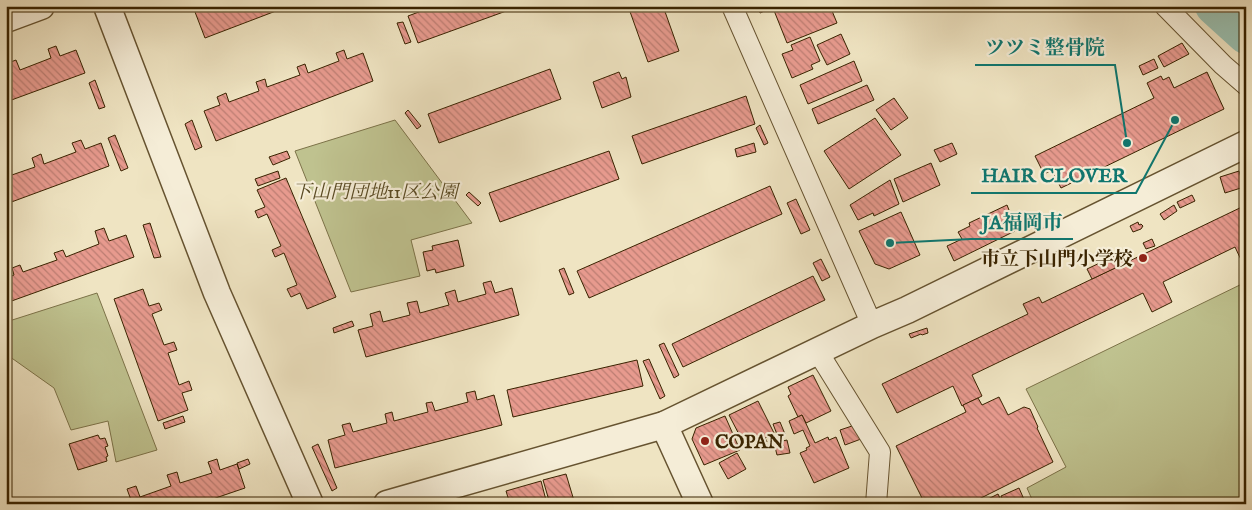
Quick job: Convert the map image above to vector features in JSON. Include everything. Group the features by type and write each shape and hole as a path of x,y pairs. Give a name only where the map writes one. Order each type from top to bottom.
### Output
{"street":[{"path":"6,19 41,6"},
{"path":"107,6 217,293 310,504"},
{"path":"732,6 872,325"},
{"path":"1166,6 1223,65 1246,85"},
{"path":"388,504 664,425 872,325 908,310 1246,144"},
{"path":"818,352 880,452 876,504"},
{"path":"664,425 700,504"}],"green space":[{"name":"下山門団地11区公園","path":"395,120 472,223 411,240 420,276 351,292 295,151"},
{"path":"1246,282 1246,504 1034,504 1027,488 1066,467 1026,389"},
{"path":"97,293 157,450 116,462 108,421 71,430 54,388 6,354 6,322"}],"building":[{"path":"209,6 289,6 205,38 195,12"},
{"path":"435,6 520,6 418,43 408,16"},
{"path":"628,6 663,6 679,51 648,62"},
{"path":"757,6 776,6 760,13"},
{"path":"777,6 830,6 837,23 787,43 773,8"},
{"path":"403,22 411,42 405,44 397,23"},
{"path":"841,34 850,54 827,65 817,45"},
{"path":"810,37 820,61 811,65 813,69 792,78 782,54 793,50 791,45"},
{"path":"1182,43 1189,54 1164,67 1158,56"},
{"path":"56,46 60,56 76,50 85,73 6,102 6,75 12,73 8,63 16,60 20,70 51,58 48,49"},
{"path":"344,50 347,59 363,53 373,81 216,141 204,111 220,105 217,97 226,93 229,102 259,91 256,82 265,79 267,87 300,75 297,67 305,64 308,73 339,61 336,53"},
{"path":"1154,59 1158,68 1143,75 1139,66"},
{"path":"854,61 862,81 808,104 800,85"},
{"path":"550,69 561,99 439,143 428,114"},
{"path":"619,72 622,79 626,77 631,97 602,108 593,82"},
{"path":"1207,72 1224,109 1061,188 1052,170 1044,174 1035,156 1154,98 1147,83 1161,76 1163,80 1169,77 1174,88"},
{"path":"95,80 105,107 99,109 89,83"},
{"path":"867,85 874,100 818,124 812,109"},
{"path":"746,96 755,124 642,164 632,136"},
{"path":"894,98 908,118 891,130 876,110"},
{"path":"408,110 421,126 417,129 405,113"},
{"path":"875,118 901,155 849,189 824,151"},
{"path":"192,120 202,147 195,150 185,124"},
{"path":"760,125 768,143 764,145 756,128"},
{"path":"115,135 128,168 121,171 108,138"},
{"path":"81,140 85,149 101,143 109,166 6,204 6,177 35,167 32,158 41,154 44,164 76,152 72,143"},
{"path":"754,143 756,152 737,157 735,149"},
{"path":"952,143 957,154 940,162 934,150"},
{"path":"287,151 290,158 273,165 269,157"},
{"path":"609,151 619,179 500,222 489,193"},
{"path":"931,163 940,185 903,202 894,179"},
{"path":"278,171 280,178 258,186 255,179"},
{"path":"1239,171 1244,187 1225,193 1220,177"},
{"path":"286,178 336,297 307,309 300,293 291,297 287,289 297,285 284,253 275,257 272,250 281,246 267,214 258,218 255,211 265,207 257,190"},
{"path":"890,180 899,204 874,216 873,213 858,220 850,205"},
{"path":"770,186 782,214 589,298 577,271"},
{"path":"469,192 481,203 478,206 466,195"},
{"path":"1192,195 1195,201 1180,208 1177,202"},
{"path":"796,199 810,230 801,234 787,203"},
{"path":"1007,205 1009,210 1006,212 1015,231 954,261 947,246 962,239 958,232 970,226 969,223"},
{"path":"1174,205 1177,211 1164,220 1160,214"},
{"path":"1246,205 1246,266 1244,266 1235,247 1163,282 1172,302 1152,312 1143,293 972,375 982,396 962,406 953,386 897,413 882,384 1028,314 1023,304 1039,297 1042,303"},
{"path":"901,212 920,255 889,269 875,264 859,231"},
{"path":"1138,222 1139,225 1143,226 1141,229 1133,232 1130,226"},
{"path":"150,223 161,257 154,258 143,225"},
{"path":"104,228 109,241 126,235 134,257 6,303 6,278 14,275 12,268 20,265 23,272 57,260 54,253 63,250 66,257 99,244 95,231"},
{"path":"1152,239 1155,246 1146,249 1143,243"},
{"path":"458,240 464,266 436,273 435,269 427,271 423,252 433,250 432,246"},
{"path":"1125,251 1130,261 1092,279 1087,269"},
{"path":"821,259 830,277 822,281 813,263"},
{"path":"564,268 574,293 569,295 559,270"},
{"path":"813,276 825,300 683,367 672,344"},
{"path":"491,281 495,293 512,288 519,315 366,357 358,330 373,326 370,314 380,311 383,322 410,315 407,303 417,301 420,313 449,305 445,293 455,290 458,302 486,294 483,283"},
{"path":"143,289 149,306 159,303 162,310 152,314 164,345 174,342 177,350 168,353 179,385 189,381 192,390 182,393 188,410 158,421 114,299"},
{"path":"352,321 354,326 334,333 333,328"},
{"path":"927,328 928,333 922,335 911,338 909,334"},
{"path":"664,343 679,375 674,378 659,345"},
{"path":"649,359 665,396 660,399 643,361"},
{"path":"637,360 643,386 513,417 507,390"},
{"path":"813,375 831,411 806,423 802,415 798,417 788,396 791,394 788,387"},
{"path":"475,391 477,400 494,395 502,425 335,468 328,440 345,435 342,425 350,423 353,432 387,423 385,414 392,412 394,421 428,412 426,403 432,402 435,411 468,402 466,393"},
{"path":"999,397 1008,415 1024,407 1030,409 1053,462 969,504 925,504 896,446 966,412 963,405 978,398 982,405"},
{"path":"758,401 774,433 765,438 767,442 759,446 756,440 745,446 729,415"},
{"path":"802,415 815,443 828,437 829,440 836,437 849,468 814,483 800,453 807,450 806,448 810,446 803,430 794,434 789,421"},
{"path":"183,416 185,422 165,429 163,423"},
{"path":"725,416 740,450 704,465 692,439 696,428"},
{"path":"780,422 785,434 778,437 773,424"},
{"path":"855,425 861,439 845,445 840,430"},
{"path":"98,435 100,439 105,438 108,446 105,447 108,456 106,457 107,461 78,470 69,444"},
{"path":"787,440 790,453 777,455 774,443"},
{"path":"318,444 337,488 332,491 312,447"},
{"path":"737,453 746,469 728,479 719,463"},
{"path":"217,459 220,470 237,464 245,488 198,504 121,504 131,500 127,489 136,486 140,497 171,486 167,475 177,472 180,483 212,473 208,462"},
{"path":"248,459 250,464 239,469 237,463"},
{"path":"566,474 575,504 550,504 543,480"},
{"path":"541,481 547,504 510,504 506,491"},
{"path":"1019,488 1026,504 1005,504 1001,496"},
{"path":"998,494 1003,504 978,504"}],"waterway":[{"path":"1214,6 1246,35"}],"place":[{"name":"HAIR CLOVER","path":"1175,120"},
{"name":"ツツミ整骨院","path":"1127,143"},
{"name":"JA福岡市","path":"890,243"},
{"name":"市立下山門小学校","path":"1143,258"},
{"name":"COPAN","path":"705,441"}]}
